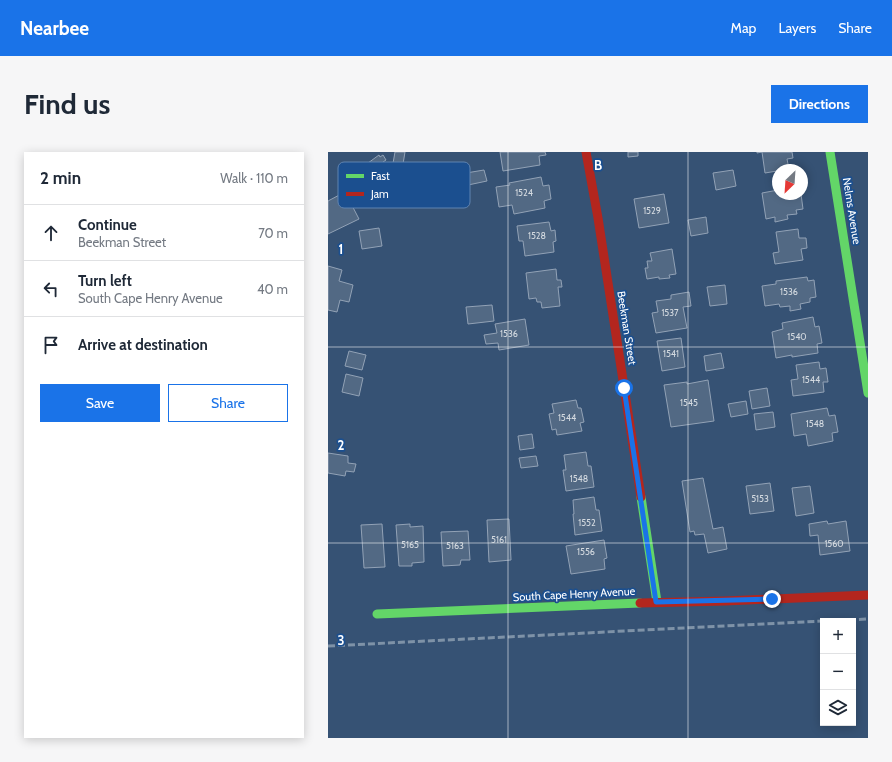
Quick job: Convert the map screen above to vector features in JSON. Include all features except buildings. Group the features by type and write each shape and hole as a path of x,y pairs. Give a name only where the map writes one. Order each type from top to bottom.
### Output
{"street":[{"name":"Beekman Street","path":"586,152 598,218 656,602"},
{"name":"Nelms Avenue","path":"830,152 868,393"},
{"name":"South Cape Henry Avenue","path":"377,614 656,602 725,601 868,595"}],"railway":[{"path":"856,620 868,619"},
{"path":"328,646 820,621"}],"traffic: fast":[{"path":"830,152 868,393"},
{"path":"641,497 657,602"},
{"path":"377,614 640,603"}],"traffic: jam":[{"path":"586,152 598,218 641,497"},
{"path":"640,603 868,595"}],"route":[{"path":"624,388 656,602 772,599"}]}
